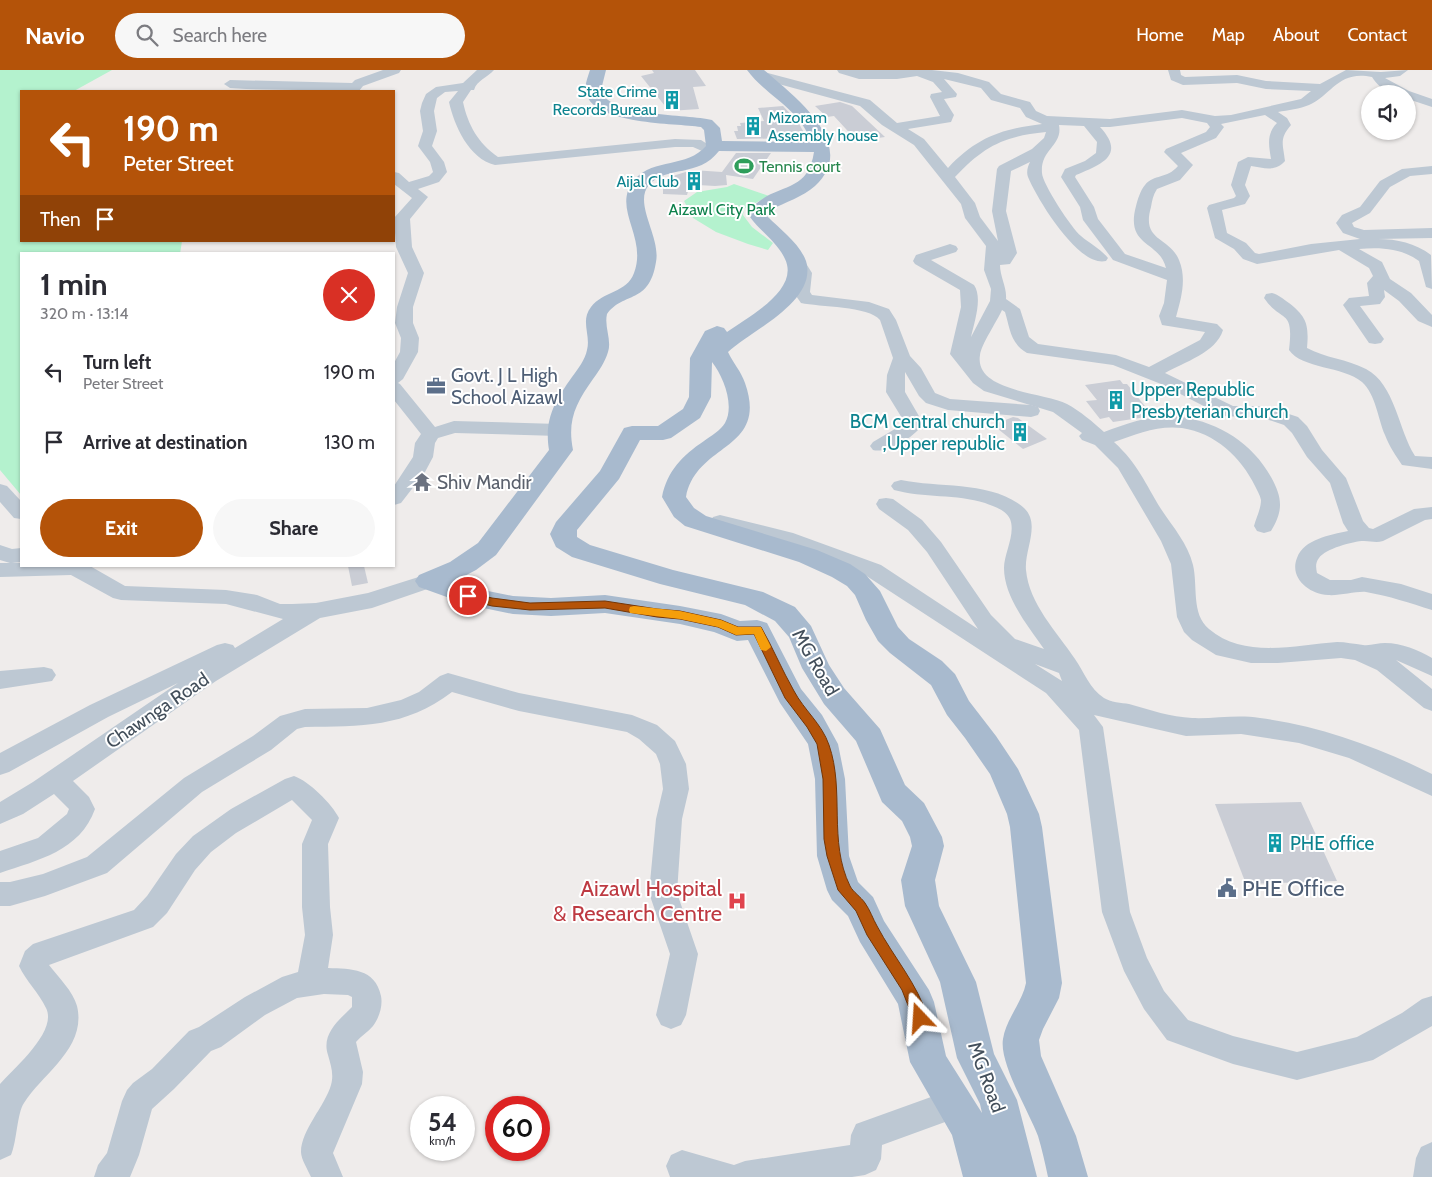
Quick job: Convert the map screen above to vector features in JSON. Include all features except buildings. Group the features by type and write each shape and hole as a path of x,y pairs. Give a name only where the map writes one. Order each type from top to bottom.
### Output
{"main road":[{"path":"428,581 463,567 477,559 487,549 561,450 558,430 565,407 594,363 599,342 595,318 599,310 634,290 640,283 644,272 648,258 648,244 634,207 634,199 640,184 652,174 694,164 704,158 713,148 712,128 706,123 628,114 601,104 593,91 598,70"},
{"path":"758,72 805,116 822,147 823,161 815,176 808,183 763,206 759,217 796,260 797,279 791,291 769,313 717,351 718,357 725,364 734,382 740,406 738,417 732,430 717,444 692,461 678,479 674,497 682,511 689,518 822,562 857,581 866,591 888,635 901,648 938,674 946,684 957,707 1011,782 1022,809 1026,827 1044,982 1041,998 1026,1024 1021,1040 1022,1056 1057,1136 1068,1177"},
{"path":"713,148 822,147"},
{"name":"MG Road","path":"796,260 789,275 766,298 712,335 701,358 700,397 692,413 664,433 632,433 610,474 565,528 563,534 565,541 581,551 669,578 753,598 785,614 801,632 816,668 834,696 860,723 869,737 894,793 912,812 926,837 928,846 918,880 922,906 958,982 976,1058 998,1100 1017,1177"},
{"path":"428,581 474,598 513,605 551,607 605,604 680,615 721,624 736,631 757,630 790,695 823,744 830,779 833,856 844,890 861,907 872,931 916,1002 929,1062 956,1103 974,1140 983,1177"}],"street":[{"path":"228,88 271,89 324,85 354,89 359,83 367,79 395,70"},
{"path":"488,70 479,73 456,102 458,112 472,142 495,161 536,155 583,153 664,143 696,143 713,148"},
{"path":"843,70 859,75 871,76 918,72 949,75 978,82 987,86 996,97 1022,104 1028,108 1031,114 1051,124"},
{"path":"969,70 978,82"},
{"path":"1174,70 1175,77 1183,81 1237,79 1271,85 1322,88"},
{"path":"947,177 972,152 988,141 1008,133 1051,124 1130,122 1182,114 1211,119 1231,118 1306,102 1322,88 1346,74 1364,72 1381,84 1402,70"},
{"path":"228,88 242,78 272,72 282,75 271,89"},
{"path":"758,72 865,103 895,127 919,142 968,203 973,218 994,246 993,273 999,289 998,301 971,355 970,360 974,373"},
{"path":"895,127 946,119 947,115 936,97 951,94 937,79 918,72"},
{"path":"406,188 434,179 440,172 437,162 425,146 425,139 430,130 427,110 428,101 432,94 436,90 451,86 469,87"},
{"path":"1416,98 1432,103"},
{"path":"1267,111 1282,121 1284,125 1280,127 1275,142 1278,161 1272,165 1248,162 1243,165 1238,185 1243,196 1240,201 1214,208 1220,235 1240,246 1249,256 1257,259 1343,246 1376,243 1393,244 1417,252 1425,258 1432,284"},
{"path":"1151,373 1206,344 1214,330 1168,321 1167,316 1173,305 1174,277 1169,257 1145,236 1140,216 1150,188 1154,184 1176,177 1186,165 1171,152 1211,135 1217,127 1211,119"},
{"path":"1089,123 1104,140 1105,150 1102,156 1094,163 1070,172 1068,177 1088,207 1091,220 1119,257 1174,277"},
{"path":"993,273 1008,257 1009,253 999,211 1004,169 1038,152 1050,139 1051,124"},
{"path":"1038,152 1039,160 1034,170 1035,176 1064,227 1074,238 1100,258"},
{"path":"1432,170 1407,172 1385,184 1365,210 1347,218 1344,223 1348,230 1362,235 1432,233"},
{"path":"395,177 406,188 421,197 402,218 400,254 416,273 405,308 404,323 410,338 409,352 395,377"},
{"path":"1074,238 1100,233"},
{"path":"1343,246 1376,265 1380,278 1390,288 1413,303 1424,317 1432,322"},
{"path":"950,248 922,258 921,261 968,288 969,307 959,354 963,362 986,385 1003,392 1058,406 1100,440 1126,465 1178,554 1183,572 1186,617 1194,630 1202,637 1230,652 1265,655 1344,650 1363,654 1387,667 1432,702"},
{"path":"796,260 804,269 805,283 802,293 804,297 814,301 869,307 879,310 888,320 902,358 916,372 928,396 938,401 954,405 1023,409 1048,414 1076,430 1100,440 1150,424 1166,422 1187,423 1224,437 1240,450 1261,475 1271,500 1264,526"},
{"path":"1375,339 1351,305 1355,302 1374,300 1377,297 1375,283 1380,278"},
{"path":"1432,291 1432,300"},
{"path":"1272,298 1295,316 1300,330 1298,350 1307,356 1350,370 1369,379 1378,392 1394,436 1409,461 1432,463"},
{"path":"998,301 1012,310 1019,337 1026,346 1033,349 1116,360 1151,373 1230,412 1265,412 1290,421 1296,425 1314,453 1339,482 1352,523 1363,534"},
{"path":"880,446 912,427 914,423 895,392 896,369 902,358"},
{"path":"395,389 431,434"},
{"path":"395,498 415,472 423,457 425,443 431,434 454,427 558,430"},
{"path":"901,486 916,490 982,495 1005,503 1019,515 1023,526 1015,570 1021,592 1033,617 1068,667 1075,682 1095,704"},
{"path":"0,490 20,513"},
{"path":"886,504 914,525 934,547 984,620 1007,645 1068,667"},
{"path":"682,511 786,538 873,570 1054,688 1091,727 1116,912 1134,962 1146,985 1154,1000 1178,1030 1233,1050 1297,1066 1362,1050 1413,1023 1432,1009"},
{"path":"1432,513 1421,514 1376,536 1363,534 1317,547 1310,552 1304,568 1306,577 1327,588 1352,587 1362,584 1401,590 1432,602"},
{"path":"0,552 11,556 14,565 0,578"},
{"path":"55,567 76,568 121,593 226,597 257,603 277,611 292,612 316,611 372,600 428,581"},
{"name":"Chawnga Road","path":"0,814 56,780 106,743 236,657 279,630 316,611"},
{"path":"0,765 99,711 258,635 275,626 292,612"},
{"path":"1363,654 1386,650 1398,651 1432,668"},
{"path":"0,680 44,675"},
{"path":"0,894 10,894 45,885 97,865 186,791 227,763 262,743 289,722 305,718 367,717 400,709 427,698 448,682 519,702 632,724 648,732 666,748 674,764 676,788 669,819 663,893 684,954 671,1015"},
{"path":"1068,703 1095,704 1182,726 1206,728 1240,726 1278,730 1319,739 1345,746 1432,786"},
{"path":"0,862 47,846 78,820 82,809 80,804 56,780"},
{"path":"0,1144 8,1098 53,1047 59,1038 63,1023 62,1006 33,966 38,956 143,919 153,910 183,866 207,840 244,815 294,786 326,818 315,844 316,907 319,935 311,983"},
{"path":"110,1177 120,1163 138,1101 144,1094 163,1080 200,1040 210,1037 268,998 292,986 324,981 353,982 365,990 368,998 368,1007 365,1014 346,1032 341,1042 342,1052 347,1063 347,1086 319,1143 318,1153 327,1177"},
{"path":"745,1177 865,1160 867,1135 956,1103"},
{"path":"1429,1177 1432,1158"},
{"path":"682,1166 724,1177"}],"green space":[{"path":"0,70 112,70 76,90 20,90 20,242 182,242 180,252 20,252 20,494 0,470"},
{"name":"Aizawl City Park","path":"734,184 769,196 744,209 743,215 752,227 773,243 768,250 716,232 693,218 684,201 697,192"}],"slow traffic":[{"path":"634,610 680,615 721,624 736,631 757,630 766,647"}],"place":[{"name":"State Crime Records Bureau","path":"672,100"},
{"name":"Mizoram Assembly house","path":"753,126"},
{"name":"Tennis court","path":"744,166"},
{"name":"Aijal Club","path":"694,181"},
{"name":"Govt. J L High School Aizawl","path":"436,386"},
{"name":"Upper Republic Presbyterian church","path":"1116,400"},
{"name":"BCM central church ,Upper republic","path":"1020,432"},
{"name":"Shiv Mandir","path":"422,482"},
{"name":"PHE office","path":"1275,843"},
{"name":"PHE Office","path":"1227,888"},
{"name":"Aizawl Hospital & Research Centre","path":"737,901"}],"route":[{"path":"468,596 492,602 530,606 551,607 605,604 634,610 680,615 721,624 736,631 757,630 790,695 817,732 823,744 830,779 829,825 833,856 844,890 861,907 872,931 907,985 916,1002 920,1018"}]}
